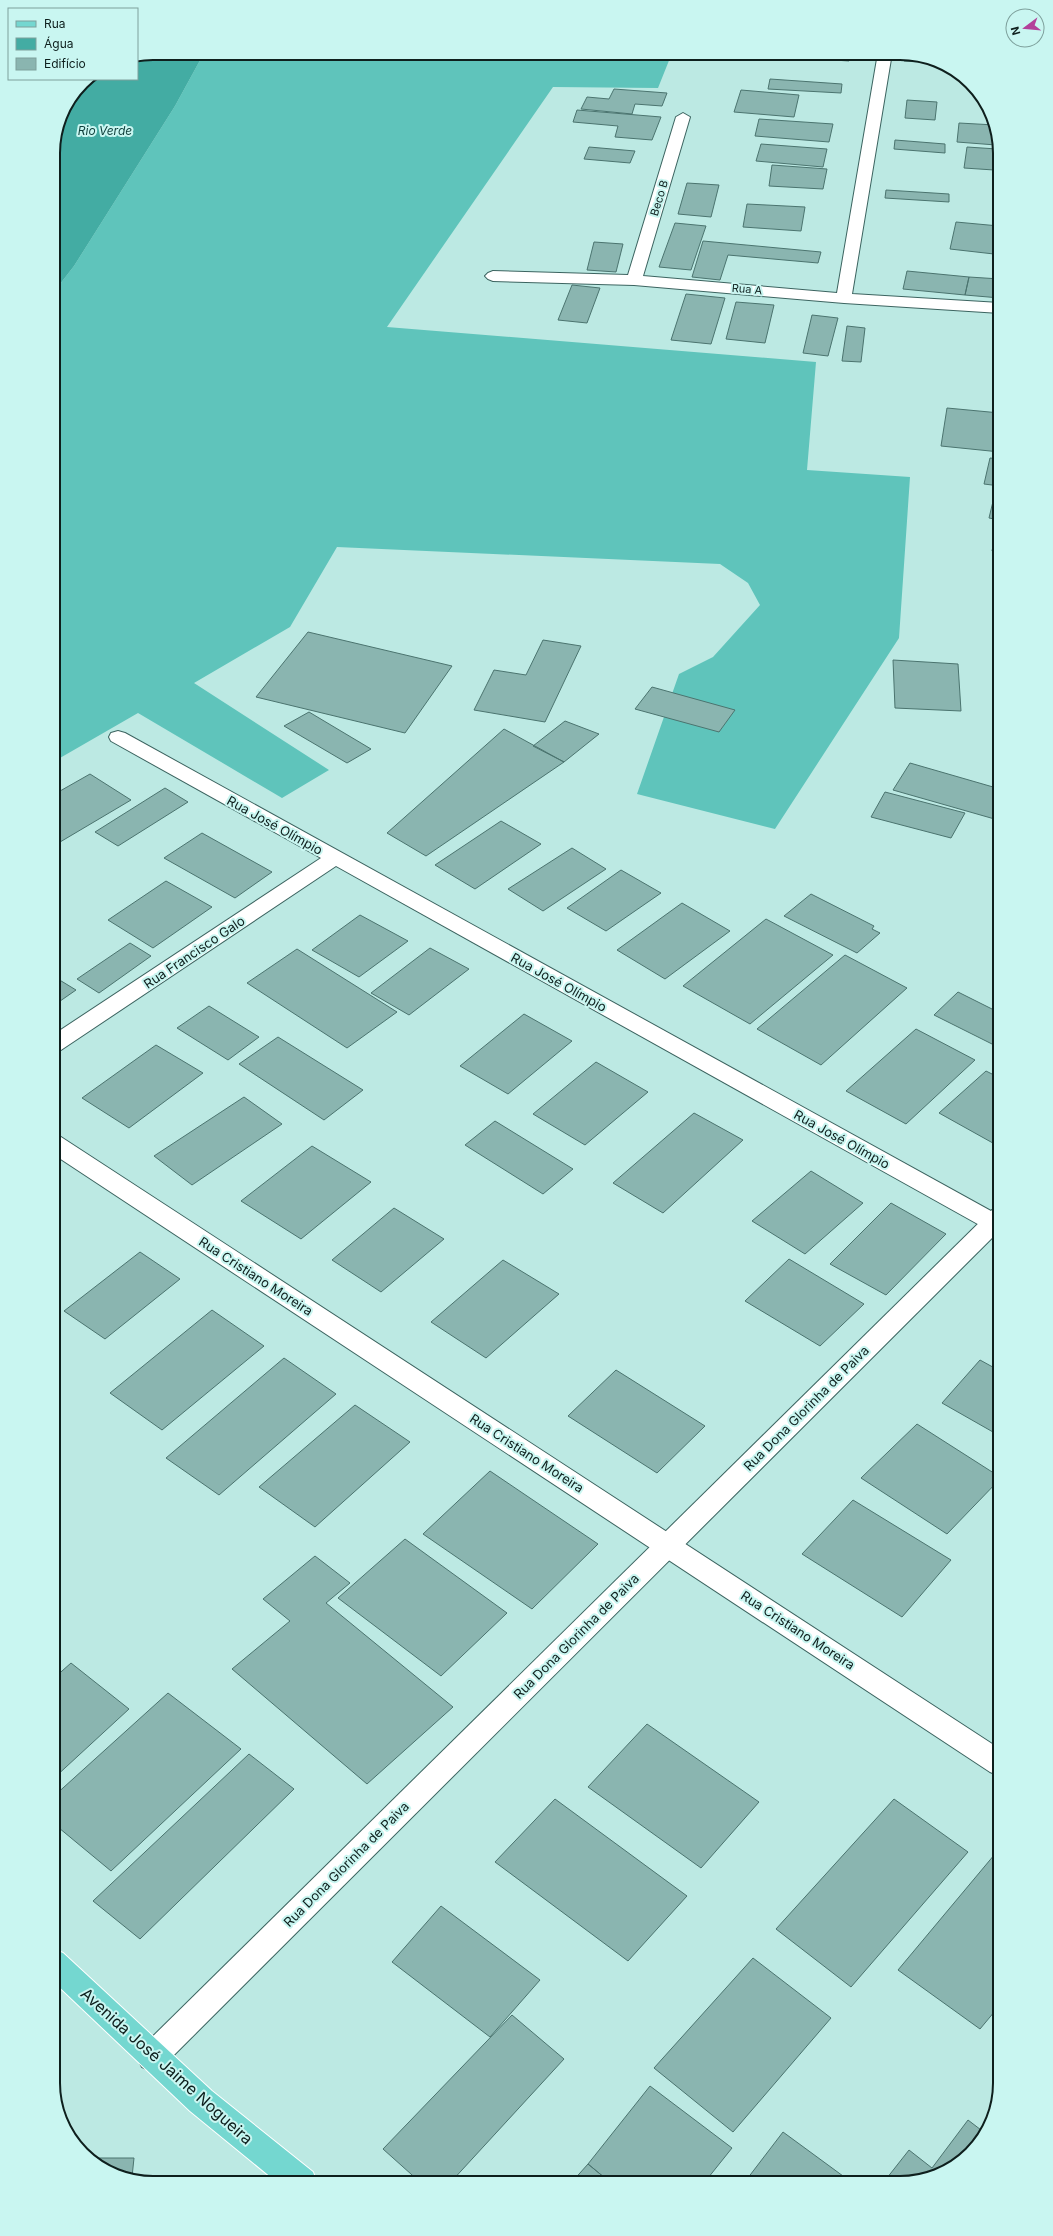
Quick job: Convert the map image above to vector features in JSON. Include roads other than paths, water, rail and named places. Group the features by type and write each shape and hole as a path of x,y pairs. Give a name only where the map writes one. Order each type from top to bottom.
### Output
{"main road":[{"name":"Avenida José Jaime Nogueira","path":"60,1969 152,2057 201,2101 293,2176"}],"street":[{"path":"844,298 884,60"},
{"name":"Beco B","path":"634,280 683,117"},
{"name":"Rua A","path":"493,276 634,280 844,298 993,308"},
{"name":"Rua José Olímpio","path":"118,736 334,858 993,1219"},
{"name":"Rua Francisco Galo","path":"60,1040 334,858"},
{"name":"Rua Cristiano Moreira","path":"60,1149 668,1544 993,1759"},
{"name":"Rua Dona Glorinha de Paiva","path":"152,2057 668,1544 993,1227"}],"water":[{"name":"Rio Verde","path":"147,60 200,60 175,106 74,266 60,284 60,147 63,129 76,101 87,87 96,80 138,80 138,62"}]}
